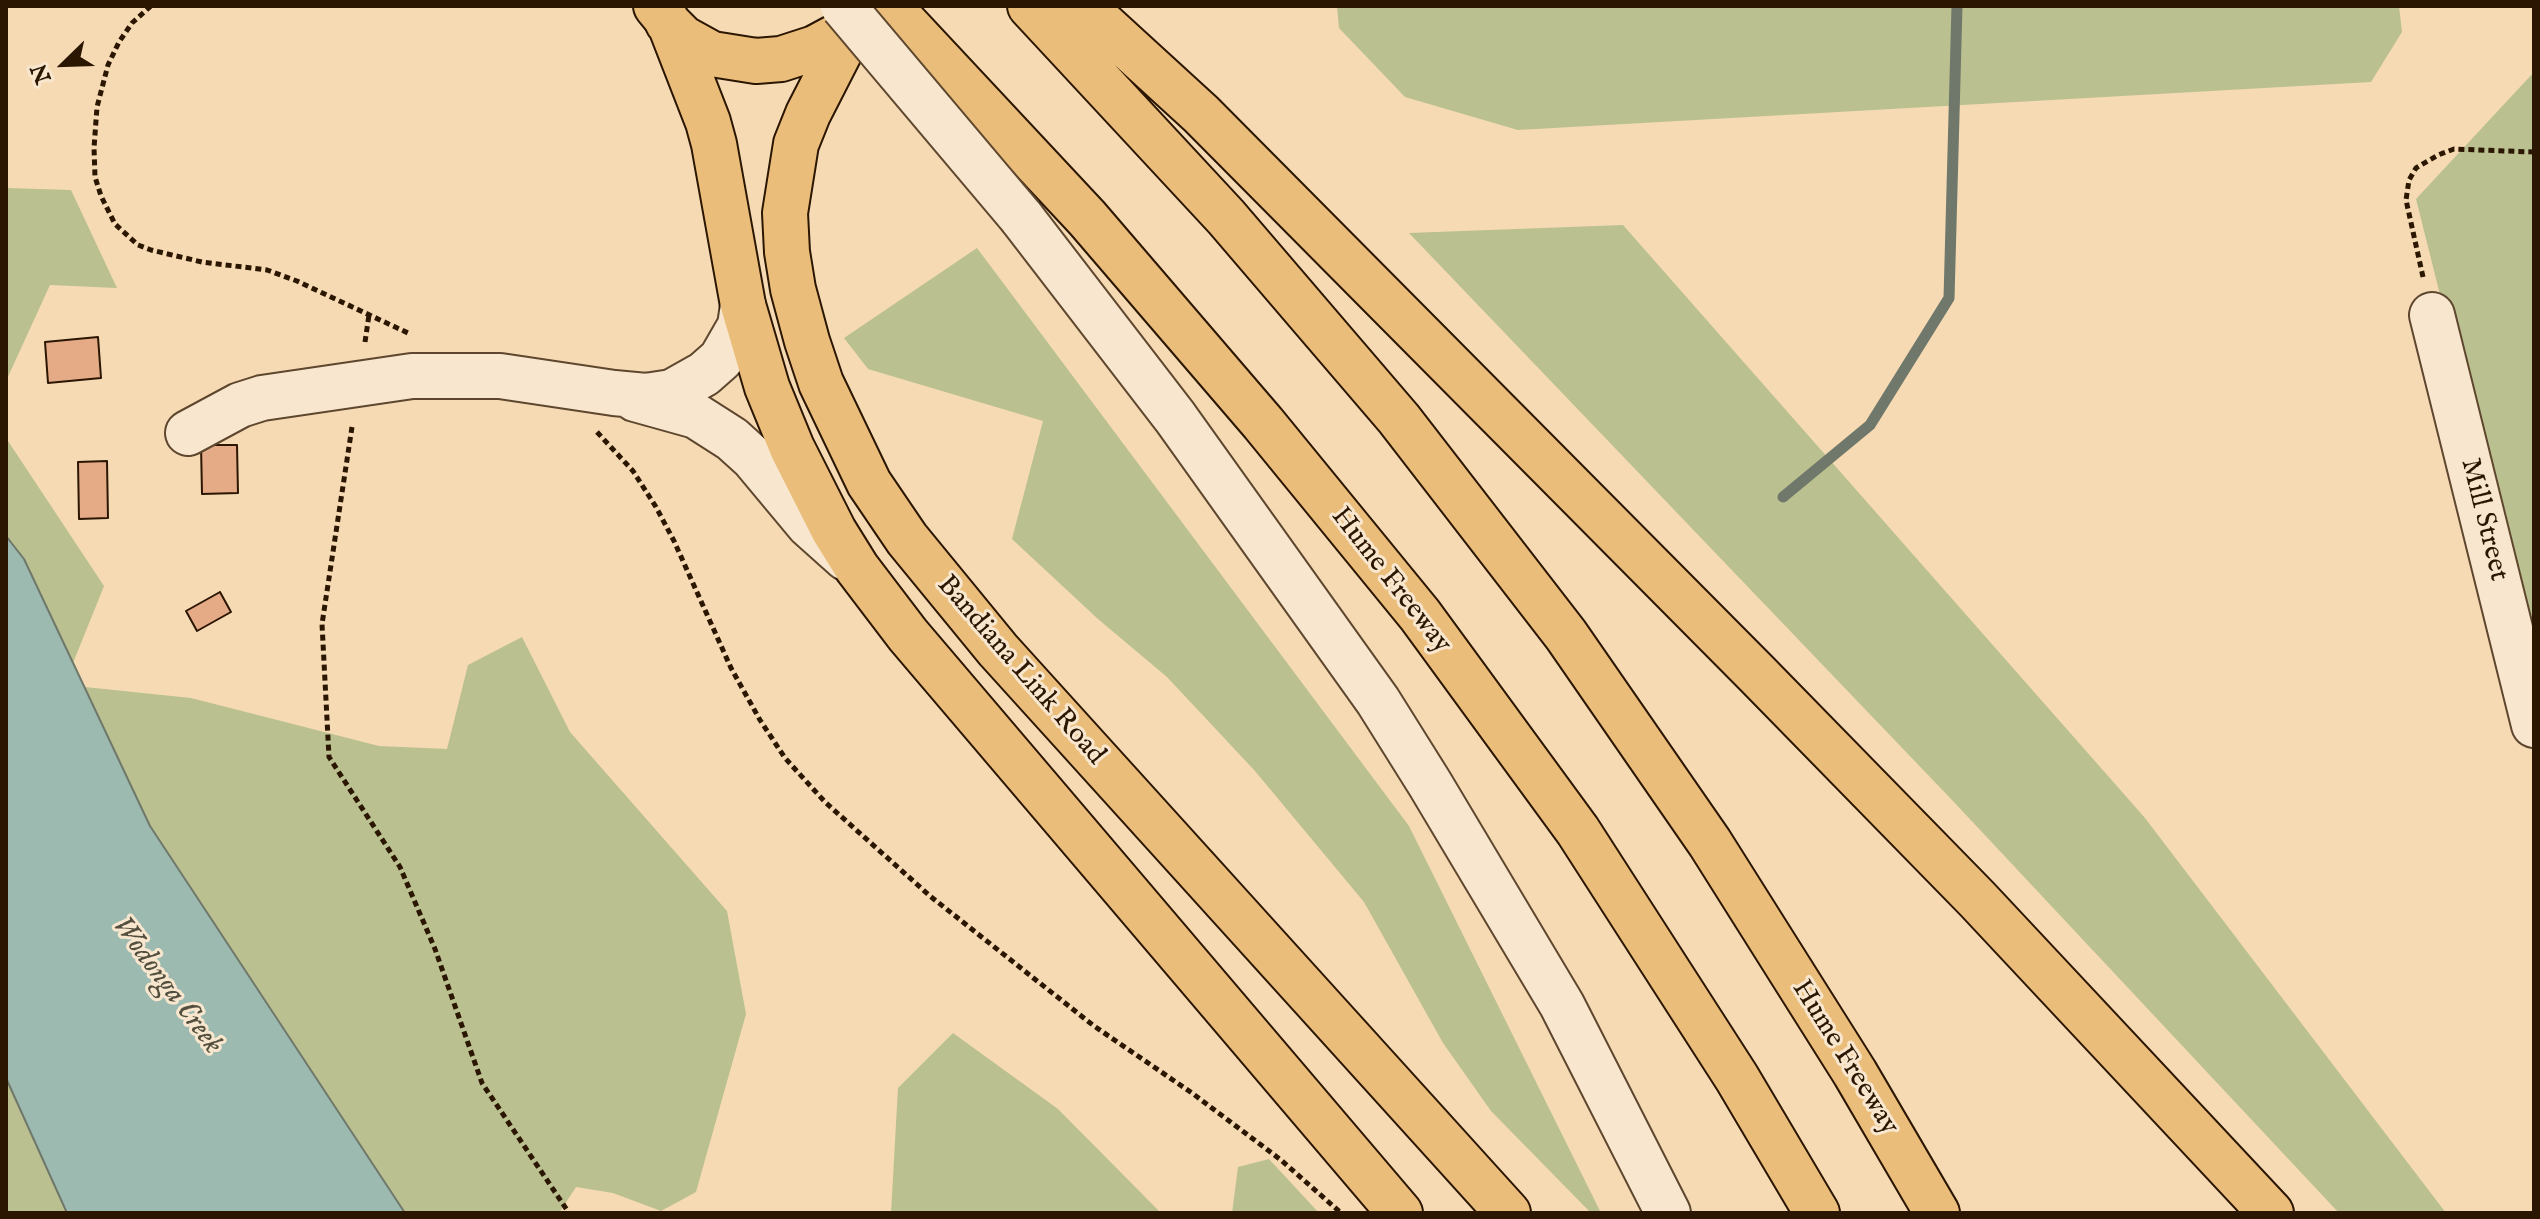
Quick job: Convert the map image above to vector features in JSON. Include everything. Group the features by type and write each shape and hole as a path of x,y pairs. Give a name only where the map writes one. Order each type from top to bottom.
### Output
{"main road":[{"name":"Hume Freeway","path":"1030,6 1226,217 1399,419 1566,635 1710,843 1855,1073 1937,1213"},
{"path":"1083,6 1201,114 1565,479 1955,876 2271,1213"},
{"name":"Hume Freeway","path":"863,11 1087,218 1263,423 1420,615 1578,831 1737,1078 1817,1213"},
{"path":"663,14 696,47 712,54 756,61 781,59 806,52 829,41 863,11"},
{"name":"Bandiana Link Road","path":"863,11 808,114 796,144 785,213 793,289 807,341 821,383 869,483 907,539 998,650 1508,1213"},
{"path":"663,14 708,122 743,305 767,387 792,448 828,521 857,568 908,635 1400,1213"}],"street":[{"path":"863,11 1175,417 1378,701 1562,1005 1668,1213"},
{"path":"605,412 683,387 704,374 721,359 734,339 740,326 743,305"},
{"name":"Mill Street","path":"2432,315 2534,725"},
{"path":"188,433 240,405 262,398 412,376 500,376 605,412 696,416 717,428 753,458 808,524 857,568"}],"path":[{"path":"151,6 132,23 119,42 108,65 97,107 95,177 115,224 138,245 151,250 202,262 267,270 413,335"},
{"path":"2432,315 2406,200 2409,180 2416,168 2454,149 2534,152"},
{"path":"369,315 322,624 329,757 400,867 435,949 482,1083 569,1213"},
{"path":"605,412 633,471 674,541 731,668 760,720 785,758 825,802 930,896 1094,1026 1192,1093 1281,1160 1341,1213"}],"green space":[{"path":"1337,6 2399,6 2402,32 2371,82 1518,130 1405,97 1339,28"},
{"path":"2534,72 2534,670 2416,199"},
{"path":"6,188 71,190 117,288 50,285 6,381"},
{"path":"1623,225 2145,818 2446,1213 2339,1213 1952,800 1409,233"},
{"path":"977,248 1409,826 1601,1213 1591,1213 1491,1111 1443,1043 1364,902 1255,771 1167,677 1098,619 1012,539 1043,421 868,369 844,338"},
{"path":"6,438 104,586 73,663 24,559 6,536"},
{"path":"522,637 570,732 727,911 746,1014 696,1192 661,1211 613,1193 576,1187 559,1213 405,1213 150,826 85,687 191,698 379,746 447,749 468,665"},
{"path":"953,1033 1058,1109 1161,1213 891,1213 898,1088"},
{"path":"6,1078 67,1213 6,1213"},
{"path":"1269,1159 1319,1213 1232,1213 1238,1167"}],"water":[{"name":"Wodonga Creek","path":"6,536 24,559 150,826 405,1213 67,1213 6,1078"}],"building":[{"path":"98,337 101,378 48,383 45,342"},
{"path":"201,445 237,445 238,493 202,494"},
{"path":"107,461 108,518 79,519 78,462"},
{"path":"220,592 231,612 197,631 186,611"}],"waterway":[{"path":"1783,497 1870,425 1949,298 1957,6"}]}
